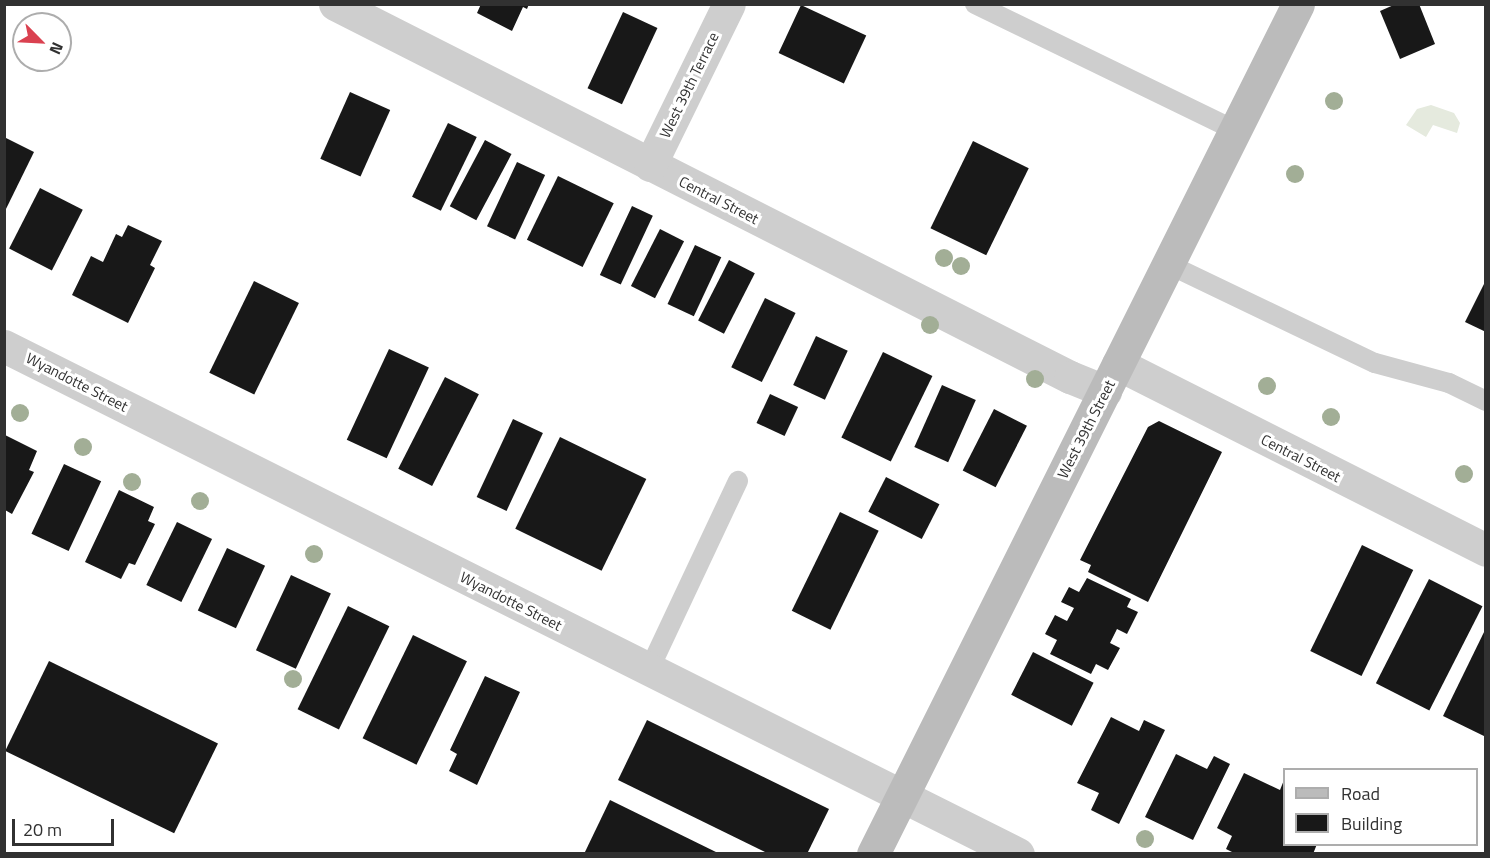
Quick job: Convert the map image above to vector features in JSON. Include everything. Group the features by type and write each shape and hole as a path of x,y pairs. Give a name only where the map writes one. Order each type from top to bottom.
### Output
{"main road":[{"name":"West 39th Street","path":"873,854 1298,4"}],"street":[{"name":"Central Street","path":"335,4 650,165 1485,550"},
{"name":"West 39th Terrace","path":"650,165 729,4"},
{"name":"Wyandotte Street","path":"4,346 649,670 903,794 1018,854"}],"lane":[{"path":"975,4 1235,130"},
{"path":"1168,264 1375,363 1449,383 1485,401"},
{"path":"649,670 738,481"}],"shaded area":[{"path":"1431,105 1454,113 1460,123 1457,133 1433,125 1426,137 1406,125 1417,109"}],"building":[{"path":"481,4 529,4 527,9 523,7 512,31 477,13"},
{"path":"1396,4 1419,4 1435,44 1400,59 1380,11"},
{"path":"801,5 866,35 844,83 779,53"},
{"path":"623,12 657,28 622,104 588,88"},
{"path":"350,92 390,110 361,177 320,159"},
{"path":"448,123 477,137 441,211 412,197"},
{"path":"6,138 34,152 4,213 4,141"},
{"path":"485,140 511,154 476,220 450,206"},
{"path":"973,141 1029,168 986,255 930,228"},
{"path":"517,162 545,175 515,239 487,226"},
{"path":"558,176 614,203 583,267 527,240"},
{"path":"40,188 83,210 52,270 9,249"},
{"path":"632,206 653,216 621,285 600,275"},
{"path":"128,225 162,241 150,265 155,268 128,323 72,295 91,256 103,262 116,234 122,237"},
{"path":"660,229 684,241 655,298 631,286"},
{"path":"695,245 721,257 694,316 668,304"},
{"path":"729,260 755,273 724,334 698,321"},
{"path":"1486,280 1486,332 1465,322"},
{"path":"254,281 299,303 254,395 209,373"},
{"path":"765,298 796,313 762,382 731,367"},
{"path":"816,336 848,351 825,400 793,385"},
{"path":"389,349 429,368 387,458 347,440"},
{"path":"883,352 932,376 891,461 841,437"},
{"path":"445,377 479,394 432,486 398,469"},
{"path":"942,385 976,400 948,462 914,447"},
{"path":"770,394 798,407 785,436 756,423"},
{"path":"994,409 1027,426 996,487 963,470"},
{"path":"513,419 543,433 507,511 477,497"},
{"path":"1159,421 1222,452 1148,602 1088,572 1091,565 1080,560 1148,427"},
{"path":"5,435 37,451 29,470 34,472 12,514 5,510"},
{"path":"560,437 646,479 602,571 515,529"},
{"path":"64,464 101,481 69,551 31,534"},
{"path":"886,477 939,504 922,539 868,512"},
{"path":"119,490 154,507 148,521 155,524 135,565 129,563 121,579 85,562"},
{"path":"840,512 879,531 830,630 792,611"},
{"path":"177,522 212,539 181,602 146,585"},
{"path":"1362,545 1413,570 1362,676 1310,651"},
{"path":"227,548 265,566 236,628 198,611"},
{"path":"291,575 331,594 296,669 256,650"},
{"path":"1087,578 1131,599 1127,607 1138,612 1127,634 1117,629 1110,643 1120,648 1108,670 1096,664 1091,674 1050,654 1057,640 1045,634 1055,615 1067,621 1074,608 1061,602 1069,587 1079,592"},
{"path":"1429,579 1482,606 1429,710 1376,683"},
{"path":"348,606 389,626 339,730 298,709"},
{"path":"1486,628 1486,737 1443,716"},
{"path":"413,635 467,661 417,765 363,738"},
{"path":"1033,652 1094,683 1072,726 1011,695"},
{"path":"49,661 218,743 174,833 5,751"},
{"path":"485,676 520,692 477,785 449,771 457,754 450,750"},
{"path":"1111,717 1139,731 1144,720 1165,730 1119,824 1091,810 1099,793 1077,783"},
{"path":"647,720 829,809 807,854 769,854 618,780"},
{"path":"1176,754 1207,769 1214,756 1230,764 1193,840 1145,817"},
{"path":"1244,773 1280,790 1283,782 1283,846 1316,846 1313,854 1236,854 1226,849 1232,836 1217,828"},
{"path":"610,800 720,854 584,854"}]}
